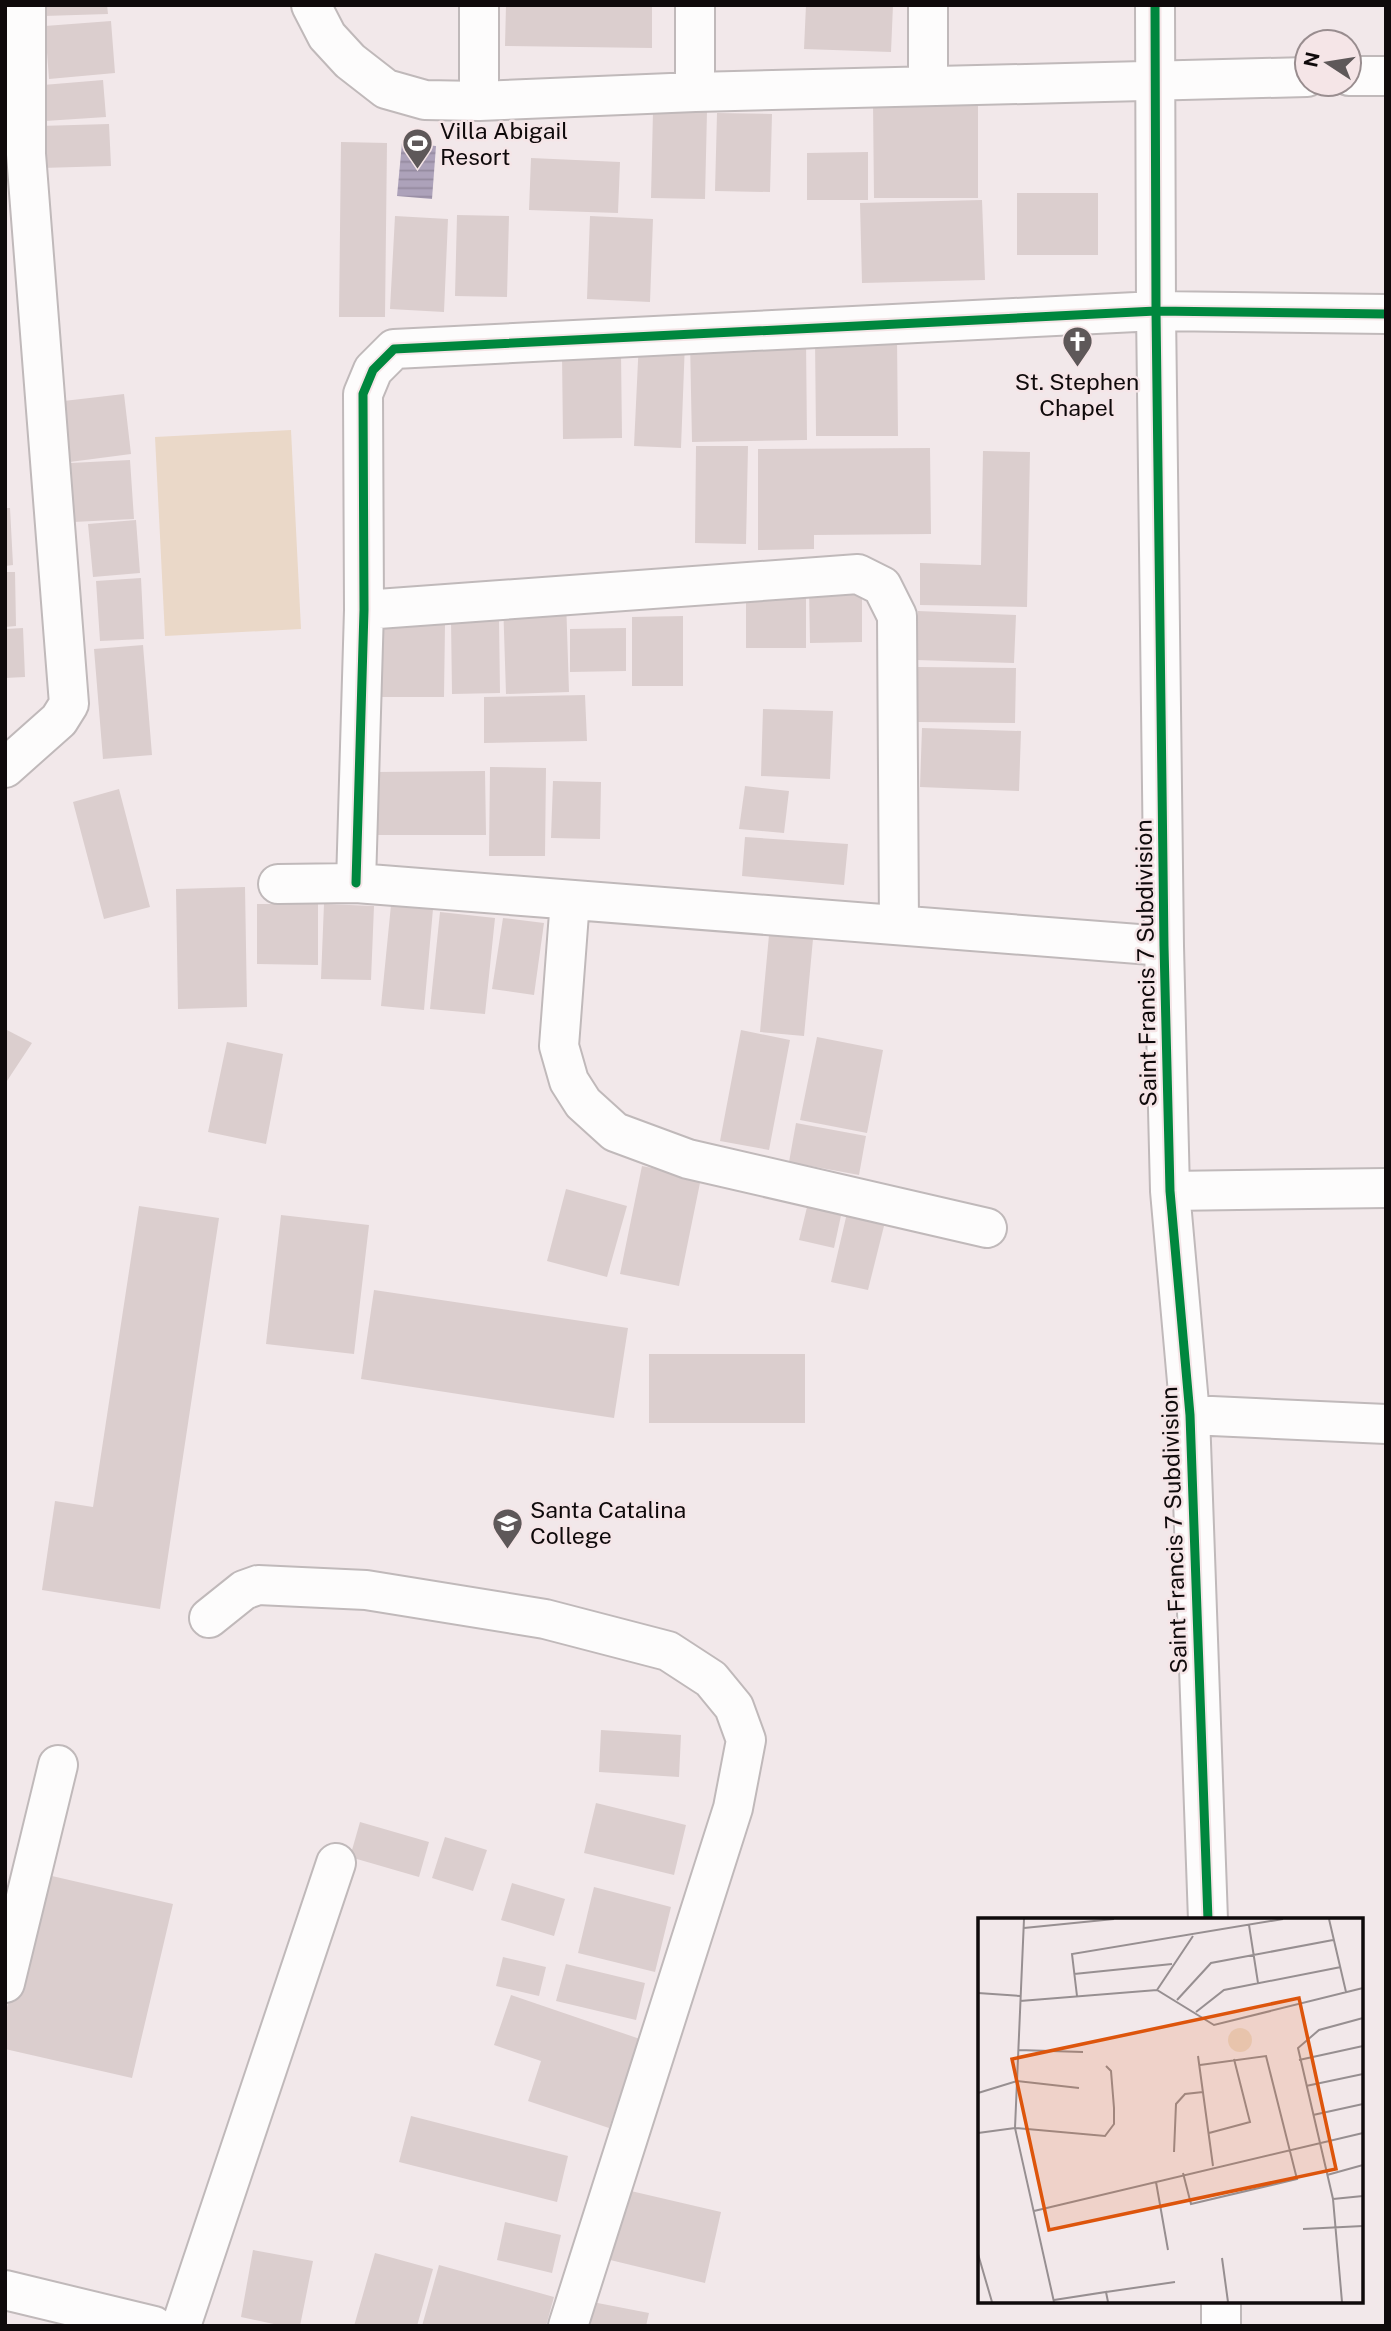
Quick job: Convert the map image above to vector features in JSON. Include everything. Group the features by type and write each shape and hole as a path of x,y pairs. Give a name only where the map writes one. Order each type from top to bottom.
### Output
{"street":[{"path":"5,768 59,720 69,704 26,154 26,5"},
{"path":"311,5 327,36 350,61 386,89 425,100 479,101 695,92 1293,78"},
{"path":"479,5 479,101"},
{"path":"695,5 695,92"},
{"path":"928,5 928,86"},
{"name":"Saint Francis 7 Subdivision","path":"1155,5 1164,946 1170,1191 1191,1415 1208,1918"},
{"path":"1363,76 1386,76"},
{"path":"356,883 364,611 363,394 373,370 394,349 1156,311 1386,314"},
{"path":"364,611 858,574 882,586 897,616 899,925"},
{"path":"278,884 356,883 1164,946"},
{"path":"569,900 559,1046 569,1081 583,1102 615,1132 688,1159 986,1228"},
{"path":"1170,1191 1386,1188"},
{"path":"1191,1415 1386,1424"},
{"path":"209,1618 244,1590 258,1585 366,1590 545,1619 668,1651 711,1679 734,1707 746,1740 733,1808 568,2326"},
{"path":"5,1983 58,1765"},
{"path":"181,2326 336,1863"},
{"path":"5,2290 154,2326"},
{"path":"1221,2303 1221,2326"}],"shaded area":[{"name":"Villa Abigail Resort","path":"402,143 436,146 432,199 397,196"},
{"path":"291,430 301,629 165,636 155,437"}],"building":[{"path":"44,5 107,5 108,14 44,16"},
{"path":"506,5 652,5 652,48 505,46"},
{"path":"806,5 893,5 891,52 804,49"},
{"path":"111,21 115,73 49,79 45,26"},
{"path":"103,80 106,117 45,121 43,85"},
{"path":"978,102 978,198 874,198 873,103"},
{"path":"653,111 707,111 705,199 651,198"},
{"path":"717,113 772,114 770,192 715,191"},
{"path":"109,124 111,166 41,168 39,126"},
{"path":"341,142 387,143 385,317 339,317"},
{"path":"868,152 868,200 807,200 807,153"},
{"path":"531,158 620,162 618,213 529,210"},
{"path":"1017,193 1098,193 1098,255 1017,255"},
{"path":"982,200 985,280 862,283 860,203"},
{"path":"457,215 509,216 507,297 455,296"},
{"path":"395,216 448,219 444,312 390,309"},
{"path":"590,216 653,219 650,302 587,299"},
{"path":"815,338 897,338 898,436 816,436"},
{"path":"806,339 807,440 692,442 690,341"},
{"path":"639,340 685,342 681,448 634,446"},
{"path":"621,353 622,438 563,439 562,354"},
{"path":"124,394 131,454 62,463 55,402"},
{"path":"696,446 748,446 746,544 695,543"},
{"path":"930,448 931,534 814,535 814,549 758,550 758,449"},
{"path":"983,451 1030,452 1027,607 920,605 920,563 981,565"},
{"path":"130,460 134,519 73,522 70,463"},
{"path":"5,508 10,508 13,565 5,566"},
{"path":"136,520 140,573 93,577 88,524"},
{"path":"5,572 15,572 16,626 5,627"},
{"path":"141,578 144,639 100,641 96,581"},
{"path":"862,587 862,642 810,643 809,588"},
{"path":"746,592 806,592 806,648 746,648"},
{"path":"566,599 569,692 506,694 503,601"},
{"path":"918,611 1016,615 1014,663 916,660"},
{"path":"683,616 683,686 632,686 632,617"},
{"path":"451,620 499,620 500,693 452,694"},
{"path":"381,623 445,624 444,697 381,697"},
{"path":"23,628 25,677 5,678 5,629"},
{"path":"626,628 626,671 570,672 570,629"},
{"path":"143,645 152,755 103,759 94,649"},
{"path":"918,667 1016,668 1015,723 917,722"},
{"path":"585,695 587,741 484,743 484,697"},
{"path":"763,709 833,711 830,779 761,776"},
{"path":"922,728 1021,731 1019,791 920,787"},
{"path":"490,767 546,768 545,856 489,856"},
{"path":"485,771 486,835 376,835 376,772"},
{"path":"553,781 601,782 600,839 551,838"},
{"path":"745,786 789,791 784,833 739,829"},
{"path":"119,789 150,907 104,919 73,802"},
{"path":"745,837 848,844 844,885 742,876"},
{"path":"245,887 247,1007 178,1009 176,889"},
{"path":"257,904 318,904 318,965 257,964"},
{"path":"324,904 374,906 371,980 321,979"},
{"path":"391,905 433,909 424,1010 381,1006"},
{"path":"440,912 495,918 485,1014 430,1009"},
{"path":"503,918 544,923 534,995 492,989"},
{"path":"769,935 813,939 804,1036 760,1032"},
{"path":"5,1029 32,1043 5,1084"},
{"path":"741,1030 790,1040 769,1150 720,1141"},
{"path":"817,1037 883,1050 867,1133 800,1120"},
{"path":"227,1042 283,1054 266,1144 208,1132"},
{"path":"796,1123 866,1136 859,1175 789,1162"},
{"path":"642,1166 701,1178 679,1286 620,1274"},
{"path":"566,1189 627,1206 607,1277 547,1261"},
{"path":"808,1203 842,1211 834,1248 799,1240"},
{"path":"139,1206 219,1218 160,1609 42,1590 55,1501 93,1507"},
{"path":"847,1213 885,1222 868,1290 831,1282"},
{"path":"281,1215 369,1225 354,1354 266,1344"},
{"path":"374,1290 628,1328 614,1418 361,1379"},
{"path":"649,1354 805,1354 805,1423 649,1423"},
{"path":"601,1730 681,1735 679,1777 599,1772"},
{"path":"596,1803 686,1825 674,1875 584,1853"},
{"path":"360,1822 429,1842 419,1877 350,1857"},
{"path":"445,1837 487,1850 473,1891 432,1878"},
{"path":"39,1873 173,1904 132,2078 5,2049 5,2016"},
{"path":"512,1883 565,1899 554,1936 501,1920"},
{"path":"594,1887 671,1907 655,1972 578,1953"},
{"path":"503,1957 546,1967 539,1996 496,1986"},
{"path":"566,1964 645,1983 636,2020 556,2001"},
{"path":"511,1995 640,2039 609,2128 528,2101 541,2061 494,2045"},
{"path":"411,2116 568,2156 557,2202 399,2162"},
{"path":"618,2188 721,2212 705,2283 602,2258"},
{"path":"505,2222 561,2235 552,2273 497,2260"},
{"path":"253,2250 313,2261 300,2326 283,2326 241,2317"},
{"path":"375,2253 433,2269 417,2326 354,2326"},
{"path":"439,2265 554,2297 546,2326 422,2326"},
{"path":"577,2299 649,2313 646,2326 572,2326"}],"cycle path":[{"path":"1155,5 1164,946 1170,1191 1190,1415 1208,1918"},
{"path":"356,883 364,610 363,394 373,370 394,349 1156,311 1386,314"}],"place":[{"name":"Villa Abigail Resort","path":"417,171"},
{"name":"St. Stephen Chapel","path":"1077,368"},
{"name":"Santa Catalina College","path":"507,1550"}]}
